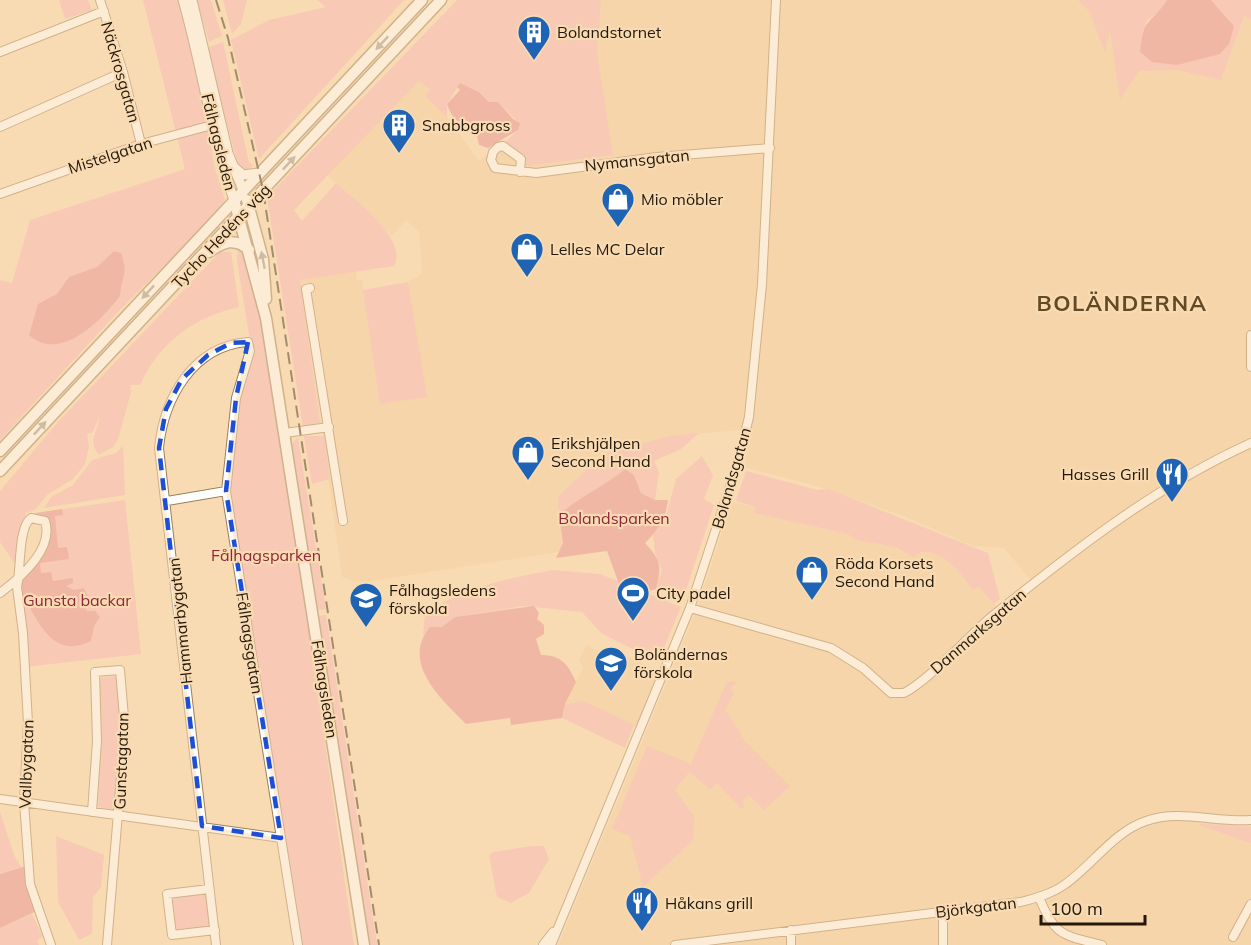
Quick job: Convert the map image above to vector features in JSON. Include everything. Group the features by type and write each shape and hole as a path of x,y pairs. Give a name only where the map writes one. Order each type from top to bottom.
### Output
{"main road":[{"name":"Tycho Hedéns väg","path":"0,451 422,0"},
{"name":"Tycho Hedéns väg","path":"0,471 238,214 441,0"},
{"name":"Fålhagsleden","path":"243,190 263,259 266,318"},
{"name":"Fålhagsleden","path":"234,200 266,318 364,945"},
{"path":"195,262 223,243 240,243 249,250"}],"street":[{"name":"Näckrosgatan","path":"100,0 123,72 141,144"},
{"name":"Fålhagsleden","path":"183,0 217,124 243,190"},
{"name":"Fålhagsleden","path":"192,0 217,124 221,164 234,200"},
{"name":"Bolandsgatan","path":"551,945 690,608 737,465 749,417 759,340 776,0"},
{"path":"0,52 104,11"},
{"path":"0,127 123,72"},
{"name":"Mistelgatan","path":"0,193 141,144 217,124"},
{"name":"Nymansgatan","path":"520,172 521,159 503,147 498,147 493,152 490,160 495,168 520,172 770,148"},
{"path":"233,166 243,175 260,173"},
{"path":"310,288 306,289 344,521"},
{"path":"1251,335 1251,367"},
{"name":"Fålhagsgatan","path":"248,342 250,351 236,398 226,491 298,945"},
{"name":"Hammarbygatan","path":"216,945 167,501 159,448 166,409 182,379 208,355 231,343 248,342"},
{"path":"285,433 328,427"},
{"name":"Danmarksgatan","path":"690,608 831,648 863,668 891,693 904,693 980,626 1111,524 1208,463 1251,443"},
{"path":"167,501 226,491"},
{"name":"Vallbygatan","path":"19,580 47,534 45,521 42,519 31,518 23,527 19,580 28,723 24,802 30,884 51,945"},
{"path":"0,593 19,580"},
{"name":"Gunstagatan","path":"92,812 97,741 95,672 120,670 125,729 120,816 107,945"},
{"path":"0,800 281,838"},
{"name":"Björkgatan","path":"675,945 1039,897 1062,886 1111,843 1144,821 1162,816 1228,821 1251,820"},
{"path":"209,889 167,894 172,935 214,930"},
{"path":"1039,897 1049,923 1067,941 1102,945"},
{"path":"1233,937 1251,904"},
{"path":"943,910 943,945"},
{"name":"Bolandsgatan","path":"543,945 557,926"},
{"path":"790,930 791,945"}],"highlighted area":[{"path":"248,342 236,398 226,491 281,838 202,826 159,448 166,409 182,379 208,355 231,343"}],"shaded area":[{"path":"600,0 1113,0 1139,71 1177,70 1221,80 1244,15 1251,19 1251,945 558,945 696,611 732,502 756,507 754,513 848,534 856,540 896,547 913,556 921,552 942,556 953,562 973,590 979,587 1000,610 1033,583 1004,548 973,546 906,517 820,487 744,467 752,429 670,436 558,497 563,543 559,552 379,580 356,582 342,577 300,280 356,271 357,280 362,279 380,404 426,397 408,282 422,274 419,232 406,220 392,236 327,175 419,81 430,91 425,96 447,117 479,161 503,144 529,166 612,155 597,53"},
{"name":"Boländernas förskola","path":"586,645 612,657 626,655 659,671 637,726 633,727 584,701 565,704 583,668 579,660"}],"green space":[{"path":"59,0 88,0 92,10 65,19"},
{"path":"143,0 179,0 206,110 214,165 225,200 206,224 116,314 0,440 0,280 12,283 30,220 185,169"},
{"path":"197,0 211,0 222,36 209,42"},
{"path":"223,0 247,0 241,24 232,34"},
{"path":"317,0 404,0 259,159 231,40 269,20 326,7"},
{"path":"457,0 601,0 597,53 613,155 528,166 503,144 518,130 517,121 498,102 489,102 479,92 460,83 447,104 447,117 425,96 430,90 419,81 294,210 302,221 336,183 387,232 397,255 394,266 300,280 320,423 303,427 267,197"},
{"path":"1078,0 1167,0 1160,11 1147,20 1140,52 1153,60 1165,63 1177,62 1200,51 1234,26 1211,0 1251,0 1251,19 1244,16 1221,80 1177,70 1139,71 1120,99 1110,29 1105,53 1090,12"},
{"path":"1167,0 1211,0 1234,26 1229,44 1220,54 1177,65 1152,62 1140,52 1144,32 1146,26"},
{"path":"223,42 249,163 254,165 245,171 239,169 207,48"},
{"path":"460,83 479,92 489,102 498,102 513,119 520,123 518,130 488,148 479,145 475,127 457,120 451,114 447,104 460,90 457,87"},
{"name":"Fålhagsparken","path":"238,248 244,252 260,312 354,945 298,945 226,491 229,448 250,341 237,261"},
{"path":"114,251 121,253 124,275 120,296 102,317 91,327 66,342 54,344 41,342 29,335 38,304 57,294 69,277 97,267"},
{"path":"220,252 231,252 239,307 193,325 168,344 157,356 140,385 130,385 131,392 118,440 113,447 99,455 93,441 99,418 92,433 87,433 89,447 85,464 73,479 47,495 35,510 25,513 26,517 18,535 17,563 15,564 0,542 0,491 57,423"},
{"path":"408,282 427,397 380,404 363,290"},
{"path":"699,433 681,449 654,461 659,472 655,500 641,493 634,475 625,469 559,515 558,497 602,455 670,436"},
{"path":"304,436 324,436 330,479 312,484"},
{"path":"298,438 326,609 318,610 292,443"},
{"path":"123,446 125,495 44,508 51,497 73,485 92,460 116,453"},
{"path":"702,456 713,475 704,499 714,505 683,599 656,589 662,570 655,553 653,535 667,513 676,479"},
{"name":"Bolandsparken","path":"625,469 634,475 641,493 655,500 668,500 661,524 645,543 659,564 656,589 638,594 619,584 607,551 556,558 563,543 559,515"},
{"path":"746,471 817,490 828,489 988,553 1000,599 994,604 979,587 973,590 945,559 930,553 921,552 913,557 896,547 856,540 848,534 754,513 755,507 736,501"},
{"name":"Gunsta backar","path":"125,500 141,654 25,667 19,580 47,534 36,513"},
{"path":"62,509 63,515 55,516 58,548 67,547 69,559 40,563 41,573 51,572 53,581 73,578 73,583 66,586 74,590 84,588 89,599 84,607 87,611 95,611 100,617 94,626 91,641 76,646 64,645 45,632 17,587 43,545 45,521 31,518 36,513"},
{"path":"552,570 600,574 681,607 658,662 601,633 582,612 524,606 455,617 442,627 430,627 423,636 425,614 455,597 486,585"},
{"path":"534,606 539,613 537,619 544,625 544,634 536,639 541,655 548,655 563,662 576,682 565,704 562,718 511,725 510,718 466,724 436,692 422,667 420,654 422,641 430,627 442,627 455,617"},
{"path":"326,615 377,945 370,945 318,616"},
{"path":"117,676 122,729 117,811 98,807 101,741 99,678"},
{"path":"738,681 730,689 734,693 725,710 741,734 740,736 790,786 764,810 749,795 742,801 745,807 742,809 717,783 710,789 689,772 675,790 694,816 693,840 643,887 630,836 612,829 647,746 691,764 727,682"},
{"path":"584,701 634,725 625,748 562,718 565,704"},
{"path":"0,812 14,855 21,867 0,874"},
{"path":"1199,825 1251,827 1251,843"},
{"path":"56,836 104,855 101,887 93,897 92,934 79,940 58,902"},
{"path":"544,846 549,859 529,893 511,903 497,897 489,855 493,852"},
{"path":"29,865 37,911 0,928 0,874"},
{"path":"209,889 215,930 172,935 167,894"},
{"path":"32,914 43,937 37,940 39,945 0,945 0,928"}],"railway":[{"path":"216,0 228,38 263,190 379,945"}],"place":[{"name":"Bolandstornet","path":"534,61"},
{"name":"Snabbgross","path":"399,154"},
{"name":"Mio möbler","path":"618,228"},
{"name":"Lelles MC Delar","path":"527,278"},
{"name":"Erikshjälpen Second Hand","path":"528,481"},
{"name":"Hasses Grill","path":"1172,503"},
{"name":"Röda Korsets Second Hand","path":"812,601"},
{"name":"City padel","path":"633,622"},
{"name":"Fålhagsledens förskola","path":"366,628"},
{"name":"Boländernas förskola","path":"611,692"},
{"name":"Håkans grill","path":"642,932"}],"district":[{"name":"BOLÄNDERNA","path":"1122,303"}]}
